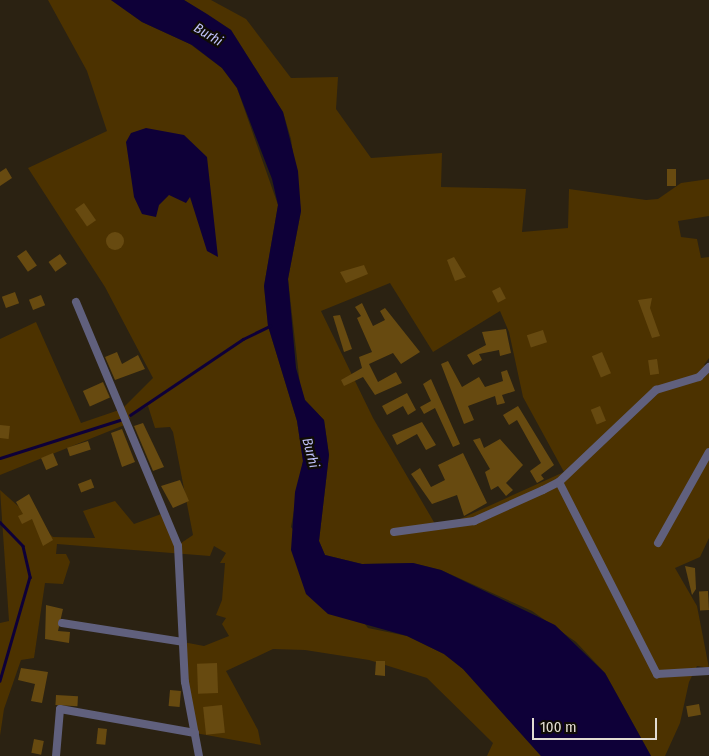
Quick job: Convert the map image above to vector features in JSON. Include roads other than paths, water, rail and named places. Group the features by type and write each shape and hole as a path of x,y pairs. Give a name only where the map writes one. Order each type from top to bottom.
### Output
{"street":[{"path":"76,302 178,546 187,700 199,756"},
{"path":"394,532 474,522 559,482 656,390 709,370"},
{"path":"658,543 709,452"},
{"path":"559,482 657,674 709,671"},
{"path":"62,623 183,642"},
{"path":"56,756 60,709 195,733"}],"water":[{"name":"Burhi","path":"111,0 184,0 207,14 231,30 283,112 298,171 301,211 288,279 296,368 305,400 324,420 329,455 319,541 325,555 362,564 413,563 441,570 555,625 605,673 651,756 541,756 463,669 444,654 407,636 328,614 306,594 291,550 295,492 303,461 297,421 268,326 264,286 278,205 272,179 237,88 222,68 192,45 142,22"},
{"path":"146,128 184,135 207,157 218,257 207,251 190,197 186,203 169,195 159,205 156,217 142,214 134,197 126,142 131,133"}],"waterway":[{"path":"130,415 243,339 270,326"},
{"path":"0,458 120,420"},
{"path":"0,522 23,546 30,577 0,681"}]}
